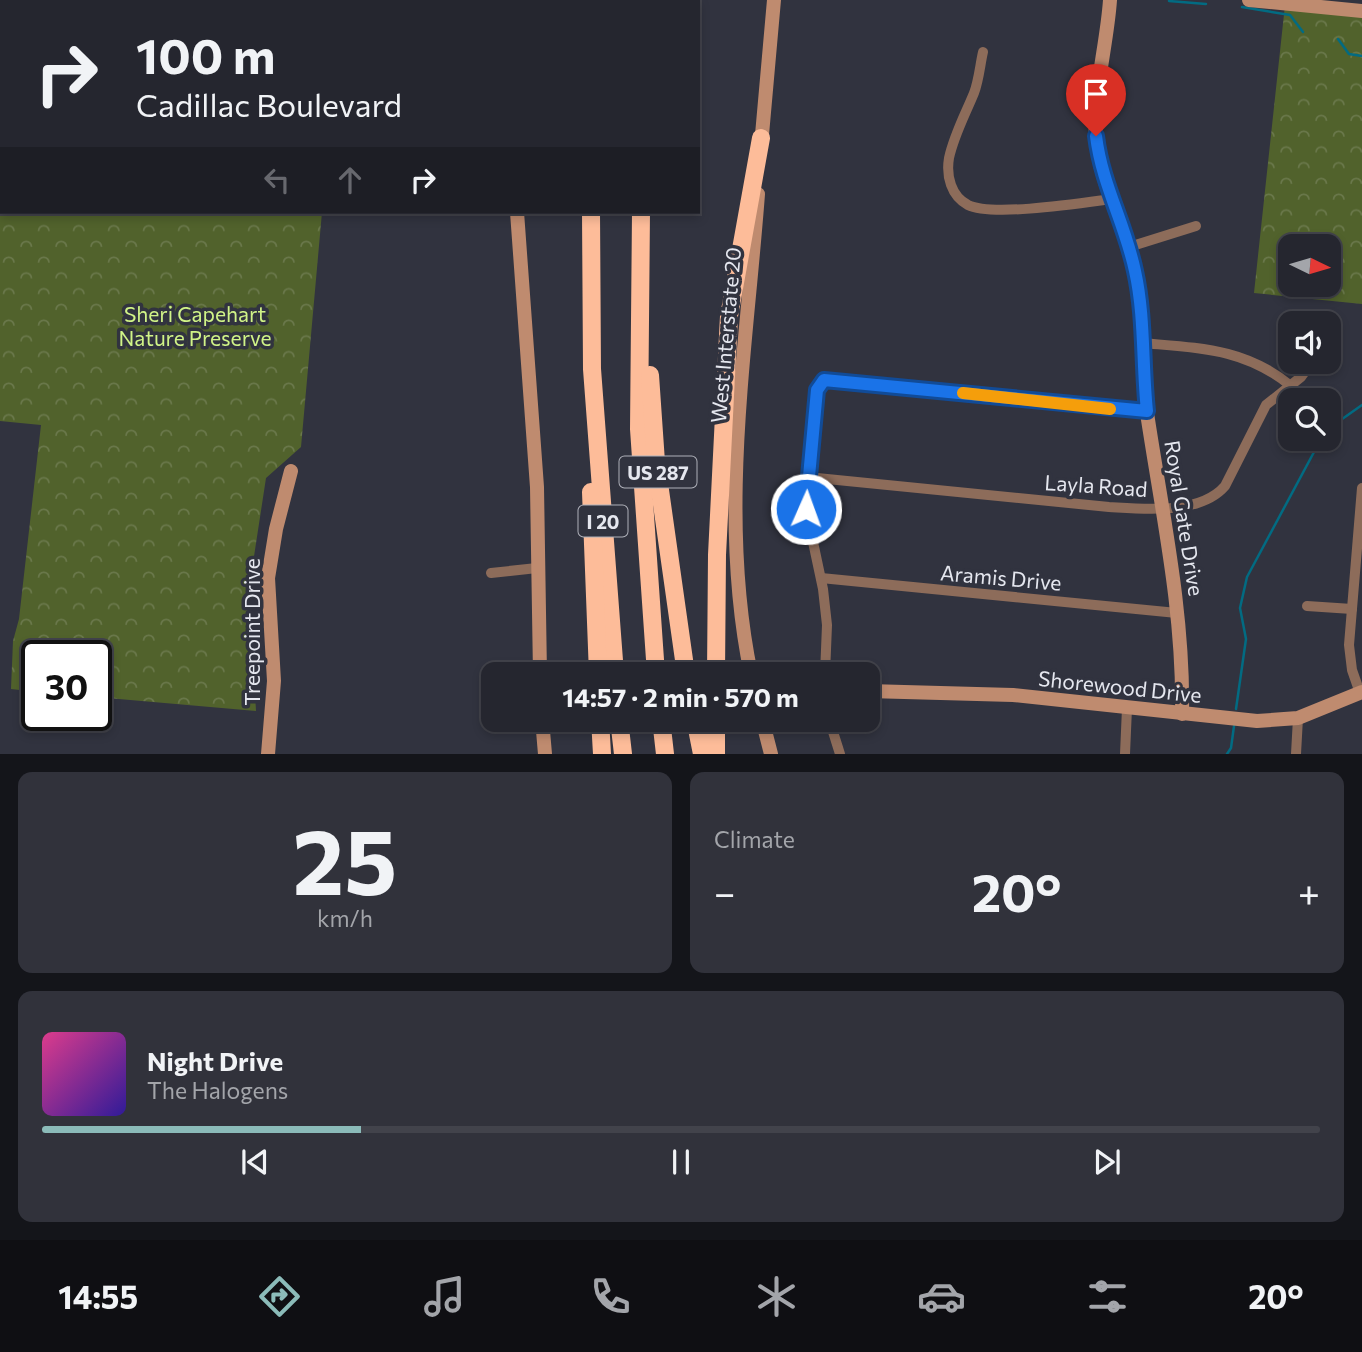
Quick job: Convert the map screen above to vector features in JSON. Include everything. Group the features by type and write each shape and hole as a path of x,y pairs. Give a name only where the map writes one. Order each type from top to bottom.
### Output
{"highway":[{"path":"716,662 717,555 729,316 761,138"},
{"name":"I 20","path":"591,214 592,369 614,662"},
{"name":"I 20","path":"641,214 639,429 655,662"},
{"name":"US 287","path":"641,270 656,462 684,662"},
{"name":"US 287","path":"592,369 590,528 597,662"},
{"path":"601,732 602,754"},
{"path":"621,732 624,754"},
{"path":"662,732 665,754"},
{"path":"698,732 702,754"},
{"path":"716,732 716,754"}],"street":[{"path":"765,0 769,44"},
{"name":"West Interstate 20","path":"749,662 737,582 734,505 738,420 750,307 769,44 775,0"},
{"name":"Royal Gate Drive","path":"1110,0 1096,136 1104,182 1129,247 1140,297 1147,411 1183,664 1182,714"},
{"path":"1249,0 1362,11"},
{"path":"983,52 974,93 963,115 948,162 949,183 960,198 968,205 992,209 1112,199"},
{"path":"517,214 537,487 540,662"},
{"path":"1129,247 1196,226"},
{"path":"1142,343 1236,354 1275,373 1291,386"},
{"name":"Layla Road","path":"807,477 1109,507 1162,507 1217,495 1228,482 1266,405 1291,386 1302,374"},
{"path":"825,662 827,625 821,578 806,509 817,390 824,380 1147,411"},
{"name":"Treepoint Drive","path":"268,754 274,681 268,578 276,529 291,471"},
{"path":"1361,692 1352,670 1349,645 1362,488"},
{"path":"491,573 537,568"},
{"name":"Aramis Drive","path":"821,578 1177,613"},
{"path":"1307,607 1352,609"},
{"name":"Shorewood Drive","path":"880,691 954,691 1257,721 1298,718 1361,692"},
{"path":"1125,754 1127,708"},
{"path":"1296,754 1298,718"},
{"path":"543,732 545,754"},
{"path":"765,732 771,754"},
{"path":"833,732 840,754"}],"green space":[{"path":"1285,5 1362,14 1362,304 1303,298 1341,297 1341,234 1278,234 1278,295 1254,293"},
{"name":"Sheri Capehart Nature Preserve","path":"0,214 322,214 301,447 266,478 249,589 256,711 112,698 112,640 21,640 21,690 11,689 13,641 19,619 41,425 0,421"}],"waterway":[{"path":"1169,1 1206,4"},
{"path":"1242,7 1290,15 1303,32"},
{"path":"1338,39 1349,54 1362,56"},
{"path":"1341,420 1362,405"},
{"path":"1236,709 1246,639 1240,608 1247,577 1315,451"},
{"path":"1227,754 1231,748 1234,726"}],"slow traffic":[{"path":"963,393 1110,409"}],"route":[{"path":"806,509 817,390 819,383 824,380 1078,407 1147,411 1142,368 1140,297 1135,268 1104,182 1096,136"}]}
